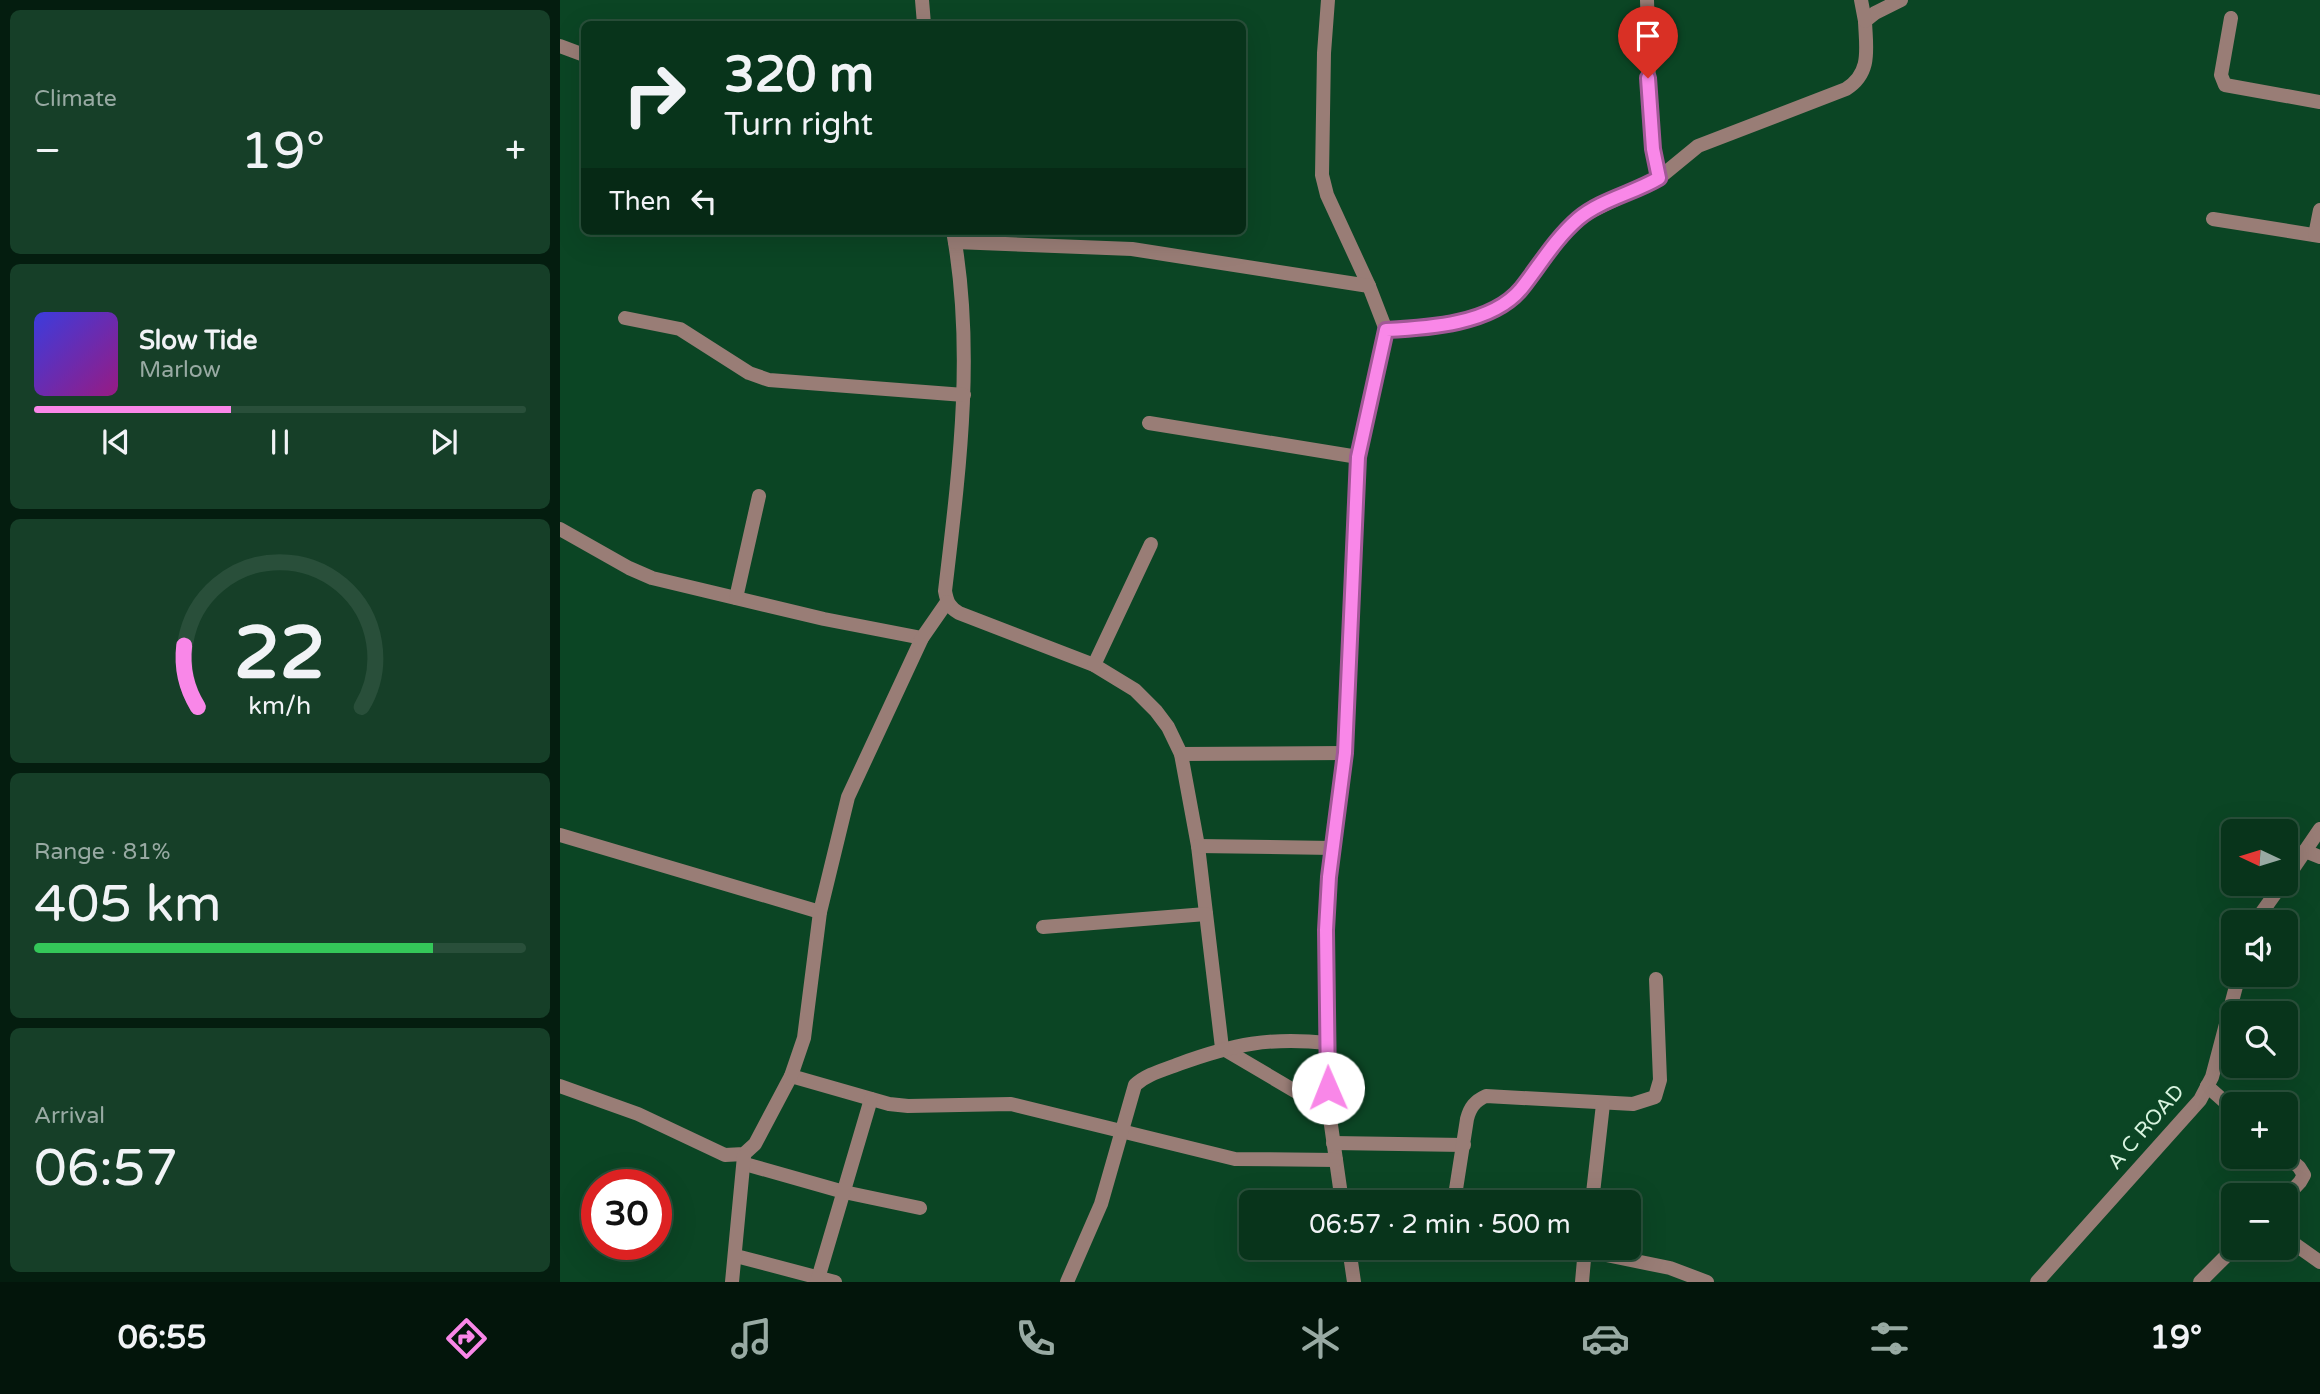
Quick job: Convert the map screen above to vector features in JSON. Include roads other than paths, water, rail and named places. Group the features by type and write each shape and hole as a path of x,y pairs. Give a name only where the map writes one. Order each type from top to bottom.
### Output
{"street":[{"path":"922,0 924,21"},
{"path":"1328,0 1324,53 1322,175 1327,195 1386,330 1358,457 1345,753 1326,930 1329,1111 1340,1190"},
{"path":"1647,0 1648,99 1659,178"},
{"path":"1386,330 1458,321 1504,305 1519,290 1557,240 1580,217 1659,178 1698,146 1856,83 1863,75 1864,67 1865,21 1861,0"},
{"path":"1865,21 1901,0"},
{"path":"2231,18 2221,75 2225,85 2320,102"},
{"path":"560,46 581,54"},
{"path":"2213,219 2318,235 2320,210"},
{"path":"1222,1048 1198,846 1181,754 1168,727 1135,690 1094,665 959,613 947,603 945,591 964,395 965,343 954,236 1132,249 1369,286"},
{"path":"625,318 680,329 749,373 769,380 964,395"},
{"path":"1149,423 1358,457"},
{"path":"736,598 759,496"},
{"path":"560,530 640,573 824,620 922,638"},
{"path":"1094,665 1151,544"},
{"path":"733,1282 744,1159 755,1144 791,1076 804,1038 820,912 848,797 922,638 947,603"},
{"path":"1181,754 1345,753"},
{"path":"2298,861 2320,829"},
{"path":"560,835 820,912"},
{"path":"1198,846 1333,848"},
{"path":"2305,851 2320,857"},
{"path":"1043,927 1206,914"},
{"path":"1456,1190 1469,1111 1476,1101 1486,1096 1603,1104 1633,1104 1655,1097 1660,1080 1656,979"},
{"name":"A C ROAD","path":"2037,1282 2200,1100 2212,1077 2236,987"},
{"path":"1067,1282 1101,1204 1131,1094 1140,1080 1222,1048 1277,1040 1328,1043"},
{"path":"1222,1048 1329,1111"},
{"path":"791,1076 908,1106 1010,1104 1235,1159 1336,1160"},
{"path":"560,1086 638,1114 725,1154 844,1192 919,1208"},
{"path":"2207,1086 2221,1098"},
{"path":"818,1280 871,1098"},
{"path":"1593,1190 1603,1104"},
{"path":"1333,1143 1464,1145"},
{"path":"2298,1166 2304,1175 2298,1184"},
{"path":"2298,1246 2320,1262"},
{"path":"736,1256 818,1280 835,1282"},
{"path":"1351,1260 1354,1282"},
{"path":"1581,1260 1582,1282"},
{"path":"1633,1260 1670,1268 1707,1282"},
{"path":"2205,1281 2223,1260"}]}
